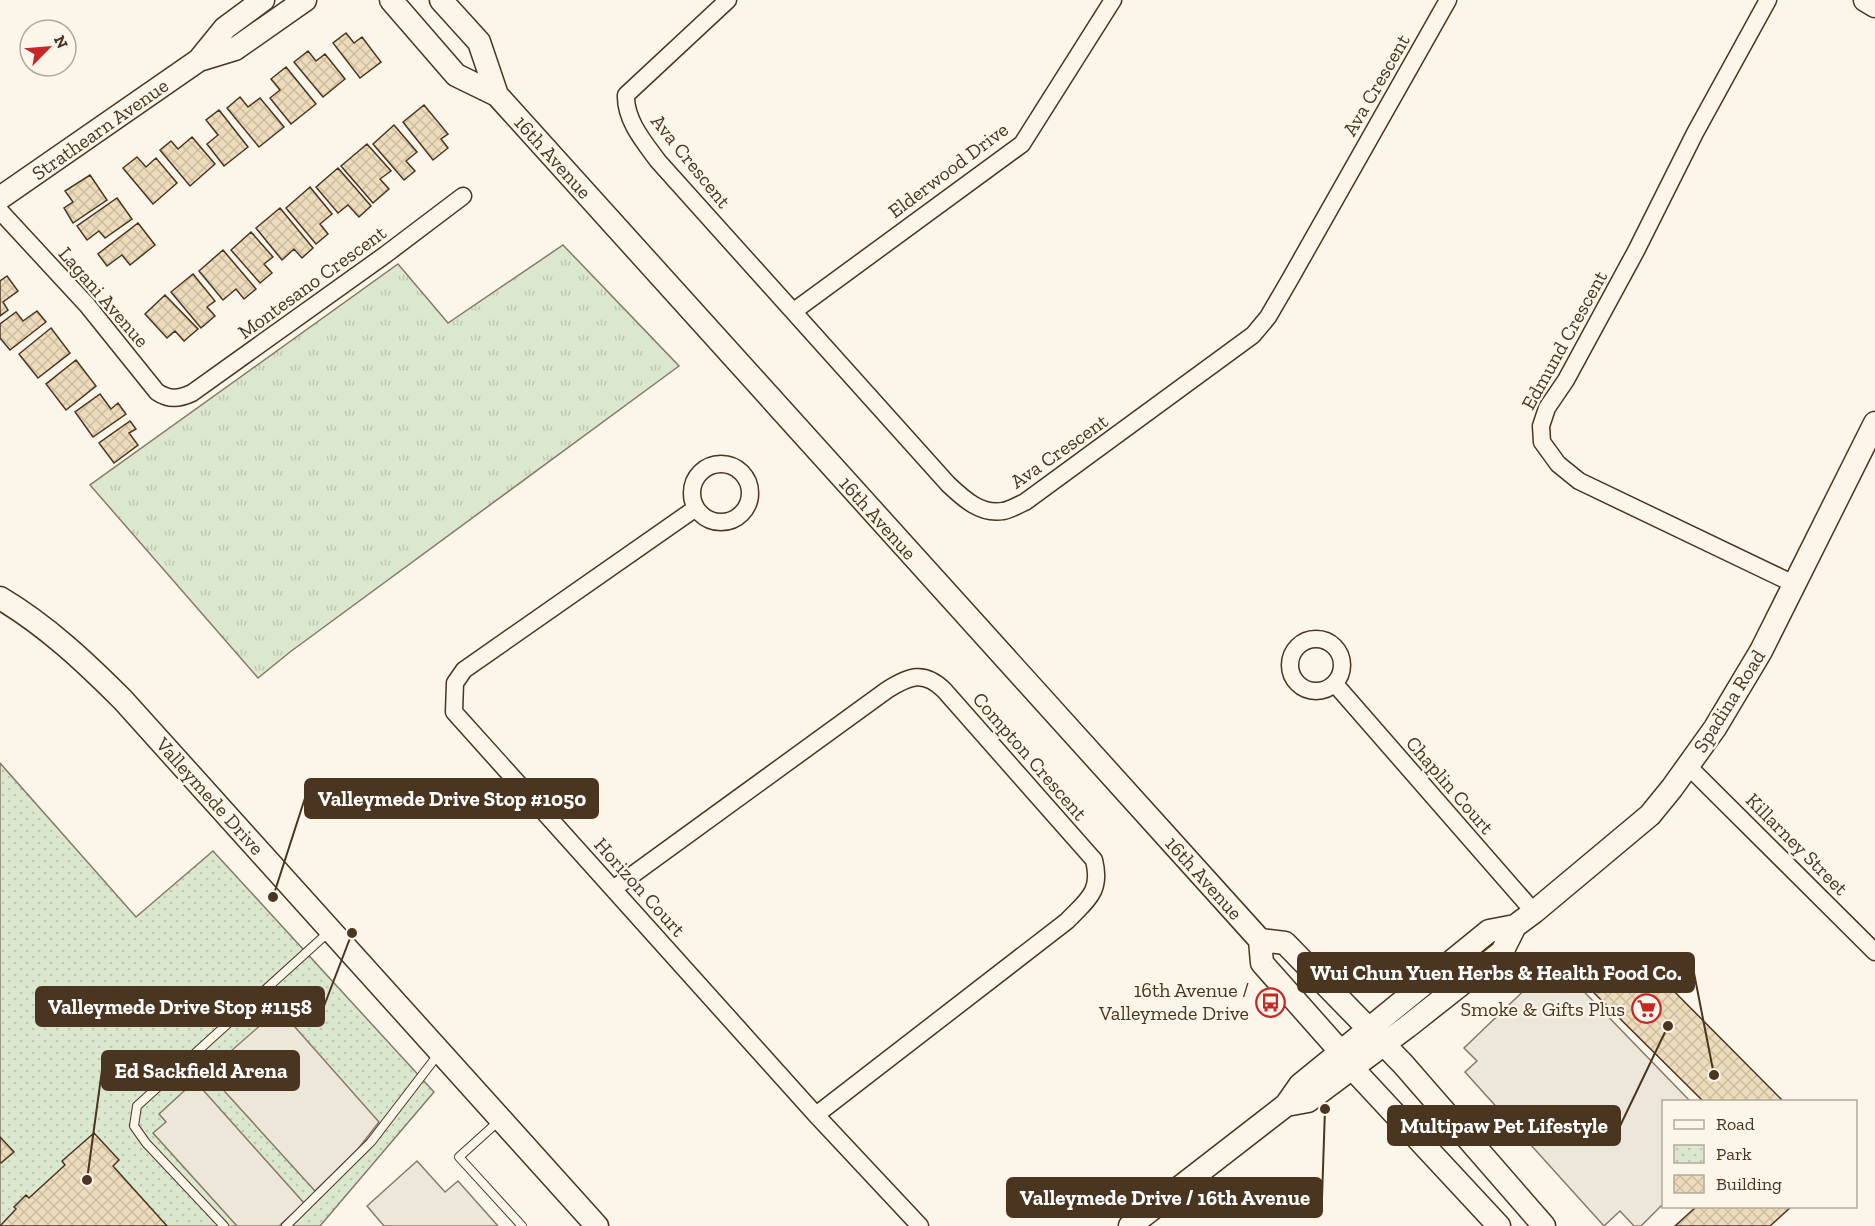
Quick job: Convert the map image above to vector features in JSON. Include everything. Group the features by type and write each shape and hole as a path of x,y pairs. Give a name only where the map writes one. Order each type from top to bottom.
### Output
{"street":[{"name":"Strathearn Avenue","path":"0,198 199,60 225,28 263,0"},
{"name":"Strathearn Avenue","path":"199,60 235,49 304,0"},
{"name":"16th Avenue","path":"391,0 456,75 497,95 1260,940 1262,963 1498,1226"},
{"name":"16th Avenue","path":"441,0 479,42 497,95"},
{"name":"Ava Crescent","path":"728,0 626,95 626,106 638,133 658,161 948,484 967,502 986,511 1003,512 1025,502 1253,335 1268,316 1289,281 1448,0"},
{"name":"Elderwood Drive","path":"794,311 1022,144 1113,0"},
{"name":"Edmund Crescent","path":"1768,0 1695,133 1609,301 1566,380 1547,408 1541,426 1542,442 1546,448 1558,464 1579,481 1794,584"},
{"path":"1865,0 1875,6"},
{"name":"Montesano Crescent","path":"182,398 376,262 463,196"},
{"name":"Lagani Avenue","path":"0,211 87,305 157,392 165,397 182,398"},
{"name":"Spadina Road","path":"1347,1060 1376,1037 1502,952 1515,926 1650,815 1715,728 1761,651 1875,423"},
{"name":"Horizon Court","path":"696,508 464,670 455,682 454,712 816,1115 920,1226"},
{"name":"Valleymede Drive","path":"0,598 41,624 83,660 123,700 597,1226"},
{"name":"Compton Crescent","path":"613,889 905,679 921,677 934,680 944,690 1094,860 1098,875 1092,895 1067,921 816,1115"},
{"name":"Chaplin Court","path":"1335,684 1534,912"},
{"name":"Killarney Street","path":"1688,766 1875,952"},
{"path":"1260,940 1285,943 1403,1064 1544,1226"},
{"path":"1130,1226 1286,1105 1300,1084 1347,1060"}],"lane":[{"path":"224,1226 146,1143 134,1126 137,1106 331,930"},
{"path":"286,1226 371,1142 440,1052"},
{"path":"501,1119 459,1157 522,1226"}],"green space":[{"path":"563,245 679,366 290,652 258,678 90,485 398,264 448,323"},
{"path":"0,763 136,917 213,851 434,1092 320,1226 0,1226"}],"shaded area":[{"path":"1561,968 1689,1100 1662,1100 1662,1205 1641,1226 1634,1226 1620,1211 1604,1226 1465,1072 1477,1061 1464,1048 1541,974 1551,984"},
{"path":"279,1009 379,1122 358,1149 315,1191 207,1072"},
{"path":"195,1081 304,1203 279,1226 237,1226 153,1133 166,1122 159,1114"},
{"path":"417,1161 445,1192 458,1181 498,1226 384,1226 367,1206"}],"building":[{"path":"346,33 354,43 362,37 381,62 360,78 333,43"},
{"path":"308,51 316,61 325,54 345,79 323,97 294,62"},
{"path":"286,67 316,104 291,124 270,98 280,90 271,79"},
{"path":"240,97 248,107 260,98 284,127 259,147 227,108"},
{"path":"424,105 448,134 441,139 448,148 433,160 403,122"},
{"path":"219,110 248,147 224,166 207,144 218,135 206,120"},
{"path":"394,125 417,152 406,161 415,171 404,180 373,144"},
{"path":"192,137 215,164 190,186 160,150 171,141 178,149"},
{"path":"367,144 391,171 380,179 389,189 373,203 341,166"},
{"path":"137,157 146,167 156,158 177,183 153,204 123,168"},
{"path":"338,168 371,206 359,217 348,205 338,213 316,187"},
{"path":"90,175 107,200 73,223 64,208 73,202 65,191"},
{"path":"310,187 332,214 320,224 328,234 316,244 286,208"},
{"path":"117,198 132,219 105,238 99,231 87,240 77,226"},
{"path":"280,208 313,248 302,258 294,249 282,260 256,228"},
{"path":"138,223 155,245 130,265 122,255 107,266 98,254"},
{"path":"251,232 273,257 264,264 272,273 260,283 231,250"},
{"path":"223,250 256,289 244,299 236,289 223,300 199,271"},
{"path":"193,274 215,301 207,307 215,316 201,328 171,292"},
{"path":"7,276 18,291 3,302 8,310 0,316 0,281"},
{"path":"165,295 198,329 184,341 175,331 167,338 145,314"},
{"path":"37,311 46,322 10,350 0,338 0,324 16,312 23,321"},
{"path":"51,328 70,353 38,378 19,354"},
{"path":"76,360 96,386 66,410 46,384"},
{"path":"100,394 111,409 118,403 126,414 93,437 75,412"},
{"path":"130,421 136,429 129,433 138,445 114,463 99,443"},
{"path":"1637,954 1782,1100 1702,1100 1584,983 1609,955"},
{"path":"94,1133 119,1160 113,1166 167,1226 0,1226 26,1195 29,1198 65,1165 62,1161"},
{"path":"0,1137 14,1152 1,1163 0,1162"},
{"path":"1695,1208 1790,1208 1770,1226 1675,1226"}],"place":[{"name":"Valleymede Drive Stop #1050","path":"273,897"},
{"name":"Valleymede Drive Stop #1158","path":"352,933"},
{"name":"16th Avenue / Valleymede Drive","path":"1270,1002"},
{"name":"Smoke & Gifts Plus","path":"1646,1009"},
{"name":"Multipaw Pet Lifestyle","path":"1668,1026"},
{"name":"Wui Chun Yuen Herbs & Health Food Co.","path":"1714,1075"},
{"name":"Valleymede Drive / 16th Avenue","path":"1325,1109"},
{"name":"Ed Sackfield Arena","path":"87,1180"}]}
